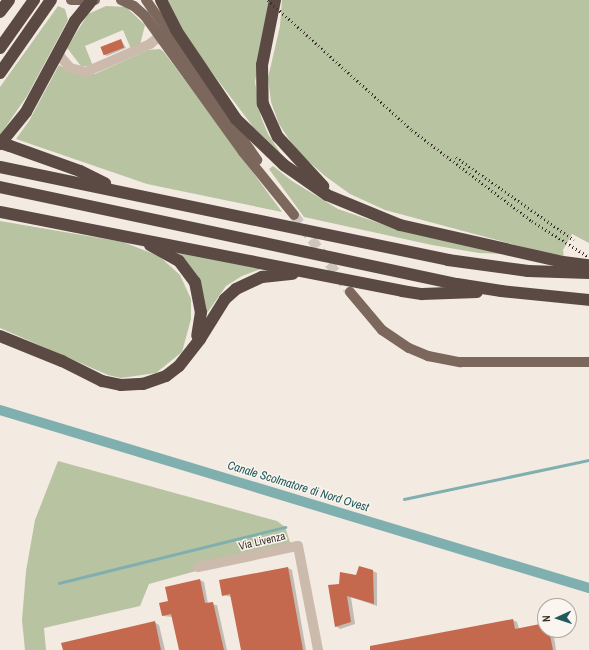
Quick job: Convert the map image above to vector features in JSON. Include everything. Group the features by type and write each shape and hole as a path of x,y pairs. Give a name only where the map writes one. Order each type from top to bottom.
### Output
{"highway":[{"path":"0,12 9,0"},
{"path":"0,48 34,0"},
{"path":"0,72 51,0"},
{"path":"93,0 75,21 26,112 3,144 80,171 122,192"},
{"path":"161,0 169,19 236,119 270,153 311,185 342,202 400,224 564,262 589,265"},
{"path":"275,0 261,77 267,116 285,147 342,202"},
{"path":"0,167 455,261 528,271 589,273"},
{"path":"0,188 501,292 589,300"},
{"path":"0,212 422,294 501,292"},
{"path":"100,231 161,249 187,269 198,293 201,312 191,353"},
{"path":"1,337 62,361 102,381 121,385 143,384 158,380 172,372 191,353 225,299 244,283 278,274 324,276"}],"main road":[{"path":"71,0 93,0"},
{"path":"121,0 140,11 160,36 244,152 294,215"},
{"path":"146,0 239,133 282,199"},
{"path":"182,53 217,92"},
{"path":"350,292 364,311 386,333 409,348 428,356 460,362 589,362"}],"lane":[{"path":"58,54 70,68 86,72 150,44 160,36"},
{"name":"Via Livenza","path":"198,567 298,546 318,650"}],"green space":[{"path":"167,0 269,0 255,82 261,117 268,134 281,154 254,128 189,42"},
{"path":"282,0 589,0 589,243 572,234 563,250 564,258 385,210 350,194 325,176 296,150 279,124 271,102 268,78 280,26"},
{"path":"58,6 65,9 68,20 27,96 0,135 0,87"},
{"path":"106,6 126,7 145,25 140,45 131,49 123,30 85,46 93,66 81,66 67,48 88,14"},
{"path":"160,49 164,52 282,212 147,184 16,139 29,121 59,65 75,74 95,74 148,50"},
{"path":"273,166 292,181 338,209 402,231 504,254 479,253 432,245 304,217 269,169"},
{"path":"0,221 123,242 159,256 180,275 191,299 191,319 182,352 156,373 121,378 108,375 0,328"},
{"path":"174,251 261,269 242,276 226,286 205,316"},
{"path":"58,461 277,521 285,527 291,545 149,584 140,606 44,628 46,650 25,650 22,620 26,571 35,520"}],"building":[{"path":"121,39 124,47 104,55 100,47"},
{"path":"359,566 373,570 374,604 347,596 351,622 335,627 328,585 339,584 340,572 356,575"},
{"path":"288,567 303,650 241,650 230,594 222,596 219,580"},
{"path":"200,579 205,603 213,602 224,650 179,650 171,614 162,616 159,603 168,601 165,587"},
{"path":"513,619 515,629 537,625 537,638 551,638 553,650 370,650 370,646"},
{"path":"155,621 161,650 63,650 61,643"}],"waterway":[{"name":"Canale Scolmatore di Nord Ovest","path":"0,410 589,588"},
{"path":"404,499 589,460"},
{"path":"59,583 285,527"}],"tunnel":[{"path":"294,215 350,292"}],"railway":[{"path":"268,0 412,130 532,221 589,257"},
{"path":"456,157 574,240"}]}
